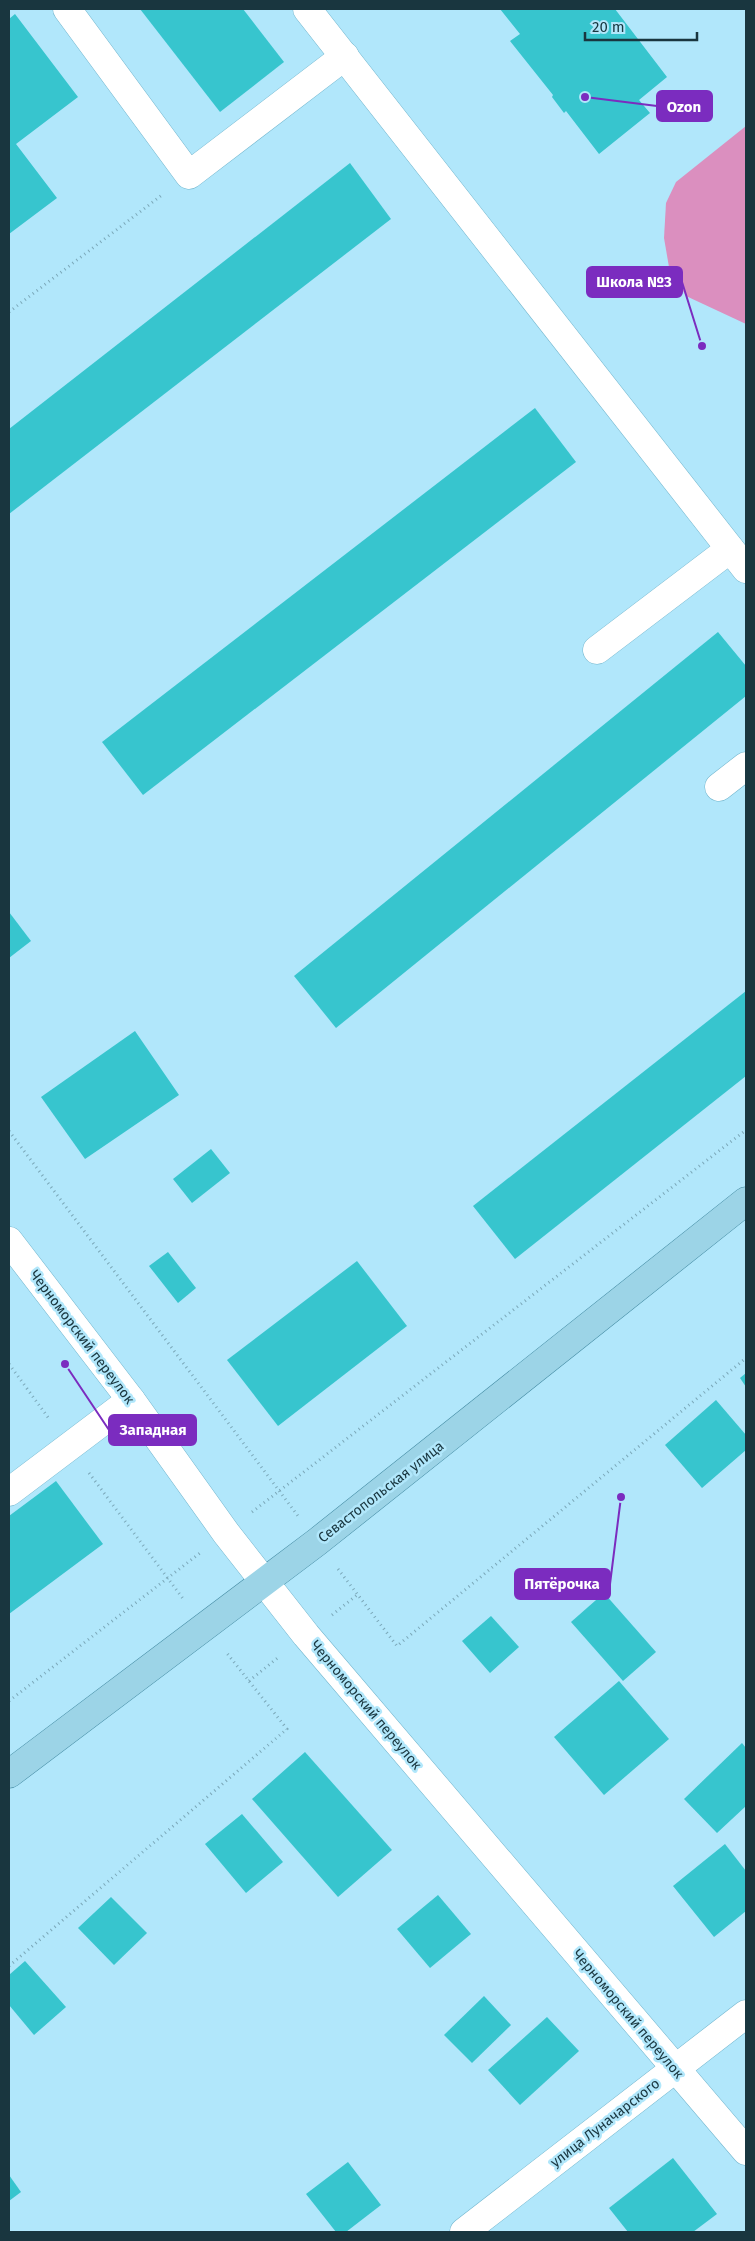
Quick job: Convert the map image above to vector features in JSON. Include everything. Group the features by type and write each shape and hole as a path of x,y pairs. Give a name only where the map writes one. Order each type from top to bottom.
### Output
{"main road":[{"name":"Севастопольская улица","path":"9,1774 317,1542 746,1201"}],"street":[{"path":"67,9 189,175 345,56"},
{"path":"307,9 738,559 597,650"},
{"path":"719,787 746,766"},
{"name":"Черноморский переулок","path":"9,1241 131,1400 226,1533 306,1635 674,2069 746,2151"},
{"path":"9,1492 131,1400"},
{"name":"улица Луначарского","path":"464,2232 746,2014"}],"path":[{"path":"9,312 189,175"},
{"path":"9,1701 746,1130"},
{"path":"9,1131 397,1646 746,1358"},
{"path":"9,1364 166,1578 287,1729 9,1966"}],"shaded area":[{"path":"746,126 746,324 686,296 669,267 664,238 666,203 676,182"}],"building":[{"path":"140,9 243,9 284,62 220,112"},
{"path":"500,9 615,9 667,77 639,100 650,113 599,154 566,111 564,113 552,97 553,95 510,41 520,34"},
{"path":"15,14 78,97 16,144 57,198 9,234 9,19"},
{"path":"350,163 391,219 9,514 9,429"},
{"path":"535,408 576,462 143,795 102,742"},
{"path":"718,632 746,666 746,696 336,1028 294,976"},
{"path":"9,912 31,941 9,958"},
{"path":"746,991 746,1076 515,1259 473,1206"},
{"path":"135,1031 179,1095 85,1159 41,1097"},
{"path":"211,1149 230,1173 192,1203 173,1179"},
{"path":"168,1252 196,1288 178,1303 149,1266"},
{"path":"357,1261 407,1326 278,1426 227,1360"},
{"path":"746,1373 746,1387 740,1378"},
{"path":"716,1400 746,1435 746,1450 702,1488 665,1445"},
{"path":"56,1481 103,1544 9,1614 9,1516"},
{"path":"604,1593 656,1652 623,1681 571,1622"},
{"path":"491,1616 519,1647 490,1673 462,1641"},
{"path":"619,1681 669,1739 604,1795 554,1737"},
{"path":"742,1743 746,1748 746,1806 717,1833 684,1799"},
{"path":"305,1752 392,1850 338,1897 252,1799"},
{"path":"242,1814 283,1862 246,1893 205,1844"},
{"path":"725,1844 746,1871 746,1911 714,1937 673,1886"},
{"path":"438,1895 471,1934 430,1968 397,1929"},
{"path":"111,1897 147,1933 114,1965 78,1928"},
{"path":"25,1961 66,2007 34,2035 9,2005 9,1975"},
{"path":"484,1996 511,2025 472,2063 444,2035"},
{"path":"547,2017 579,2051 520,2105 488,2070"},
{"path":"673,2158 717,2214 693,2232 628,2232 609,2208"},
{"path":"348,2162 381,2205 346,2232 336,2232 306,2194"},
{"path":"9,2175 21,2192 9,2201"}],"place":[{"name":"Ozon","path":"585,97"},
{"name":"Школа №3","path":"702,346"},
{"name":"Западная","path":"65,1364"},
{"name":"Пятёрочка","path":"621,1497"}]}
